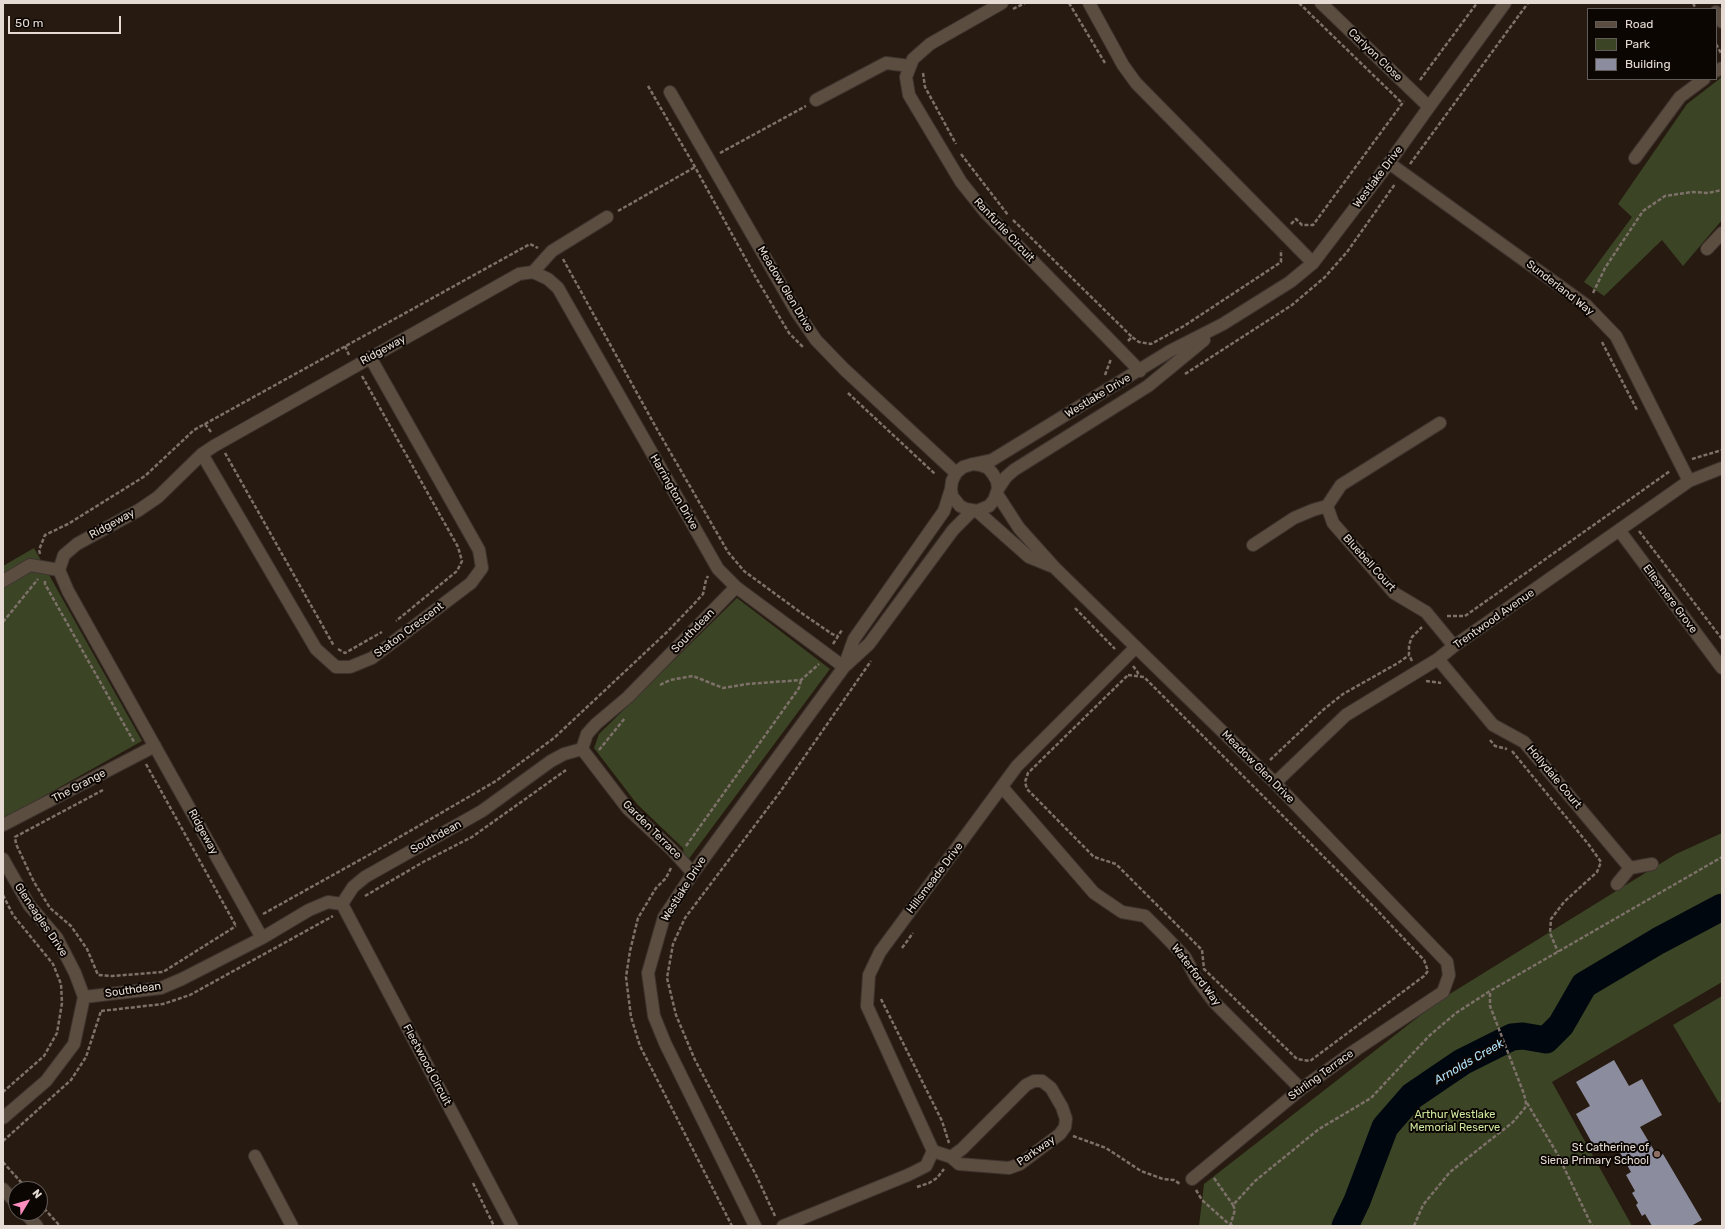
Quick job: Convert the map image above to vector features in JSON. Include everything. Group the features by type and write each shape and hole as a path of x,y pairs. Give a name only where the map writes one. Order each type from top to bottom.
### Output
{"street":[{"path":"1088,3 1122,65 1136,83 1313,263"},
{"name":"Carlyon Close","path":"1321,3 1429,107"},
{"name":"Westlake Drive","path":"973,464 992,460 1140,371 1170,351 1223,324 1290,282 1313,263 1389,163 1505,3"},
{"path":"816,100 886,63 910,66 913,59 930,44 1007,7"},
{"name":"Ranfurlie Circuit","path":"910,66 906,77 909,95 961,182 984,212 1140,371"},
{"path":"1635,158 1680,97 1703,80"},
{"name":"Meadow Glen Drive","path":"670,92 796,312 816,340 844,369 956,473"},
{"name":"Sunderland Way","path":"1389,163 1586,305 1616,336 1690,481"},
{"path":"533,272 556,249 607,217"},
{"path":"1708,249 1722,233"},
{"name":"Harrington Drive","path":"533,272 548,279 558,288 716,565 736,587 844,667"},
{"name":"Ridgeway","path":"262,938 68,591 59,570 64,555 76,544 139,510 152,501 202,454 219,443 519,274 533,272"},
{"name":"Westlake Drive","path":"997,491 1006,477 1014,470 1148,386 1223,324"},
{"name":"Staton Crescent","path":"202,454 316,649 336,667 350,667 372,658 471,583 482,568 479,550 370,357"},
{"path":"1253,545 1294,518 1313,510 1328,506 1341,485 1440,423"},
{"path":"973,464 988,468 997,481 997,491 994,500 989,506 974,511 960,506 955,501 951,489 952,481 956,473 963,467 973,464"},
{"name":"Trentwood Avenue","path":"1275,783 1346,715 1438,659 1454,646 1690,481 1722,468"},
{"name":"Westlake Drive","path":"844,667 854,639 944,511 951,489"},
{"name":"Meadow Glen Drive","path":"997,491 1019,528 1055,568 1260,768 1433,946 1447,962 1449,975"},
{"name":"Bluebell Court","path":"1328,506 1333,523 1394,592 1426,612 1454,646"},
{"name":"Westlake Drive","path":"755,1226 674,1061 654,1016 648,973 664,917 693,873 844,667 869,644 953,530 974,511"},
{"name":"Meadow Glen Drive","path":"974,511 1029,556 1055,568"},
{"name":"Ellesmere Grove","path":"1619,530 1722,668"},
{"path":"3,581 30,565 44,569 59,570"},
{"name":"Southdean","path":"84,997 161,988 182,980 262,938 309,910 328,902 342,904 353,887 365,877 482,812 564,754 582,749 587,734 596,724 628,696 736,587"},
{"name":"Hillsmeade Drive","path":"933,1151 867,1006 869,975 880,952 1017,766 1136,647"},
{"name":"Hollydale Court","path":"1438,659 1493,725 1524,742 1630,868"},
{"name":"The Grange","path":"3,825 143,758 155,746"},
{"name":"Garden Terrace","path":"582,749 628,809 677,855 693,873"},
{"name":"Waterford Way","path":"1002,787 1094,893 1122,912 1145,916 1165,936 1185,957 1196,978 1214,1002 1301,1089"},
{"name":"Gleneagles Drive","path":"3,859 29,905 57,938 75,972 84,997"},
{"path":"1617,884 1630,868 1652,864"},
{"name":"Fleetwood Circuit","path":"342,904 512,1226"},
{"name":"Stirling Terrace","path":"1188,1184 1301,1089 1357,1049 1442,992 1449,975"},
{"path":"3,1118 46,1081 74,1044 84,997"},
{"name":"Parkway","path":"1034,1081 1042,1081 1051,1088 1062,1107 1066,1119 1065,1127 1060,1134 1020,1164 1009,1168 959,1164 949,1156 962,1149 1026,1085 1034,1081"},
{"path":"780,1224 908,1175 926,1166 933,1151 949,1156"},
{"path":"255,1156 292,1226"}],"path":[{"path":"1007,7 1025,3"},
{"path":"1299,3 1402,103"},
{"path":"960,152 1008,214 1132,337 1139,342 1151,344 1184,326 1281,262 1281,249 1276,241 1282,231 1296,219 1302,225 1313,225 1477,3"},
{"path":"1181,377 1292,305 1325,277 1347,252 1394,185 1528,3"},
{"path":"1717,46 1722,55"},
{"path":"923,70 922,76 925,86 956,145"},
{"path":"607,217 816,100"},
{"path":"1394,185 1401,190"},
{"path":"1586,305 1598,285 1605,268 1643,211 1665,196 1692,192 1708,193 1722,190"},
{"path":"236,926 45,584 44,569 39,550 45,535 68,524 145,476 194,430 530,244 542,250 551,243 556,249 658,432 728,552 744,571 800,612 832,634 838,636"},
{"path":"1099,378 1106,374 1109,361 1132,337"},
{"path":"1601,341 1640,417"},
{"path":"345,346 458,547 462,561 457,571 390,626"},
{"path":"205,424 219,443 334,646 345,653 385,630"},
{"path":"1665,465 1669,472"},
{"path":"1442,683 1426,681 1419,671 1409,655 1408,645 1412,637 1431,619 1442,615 1465,616 1631,499"},
{"path":"1620,508 1722,639"},
{"path":"104,789 15,837 16,844 34,882 50,908 72,926 87,949 98,975 112,976 163,972 236,926 252,920 367,856 496,781 554,738 668,632 703,594 706,580 716,565 728,552"},
{"path":"3,622 44,569"},
{"path":"1071,605 1125,658 1137,671 1139,676"},
{"path":"3,616 8,614"},
{"path":"658,686 670,680 693,676 723,688 747,684 801,680 819,664 847,624"},
{"path":"780,1224 756,1175 695,1060 676,1015 667,978 673,944 685,918 780,792 876,655"},
{"path":"1249,781 1260,768 1323,710 1344,694 1398,663 1409,655"},
{"path":"1128,675 1139,676 1144,677 1249,781 1375,908 1424,960 1428,971 1424,976 1310,1061 1297,1059 1251,1015 1204,969 1202,950 1116,864 1094,857 1027,789 1025,782 1028,773 1128,675"},
{"path":"732,1226 640,1046 631,1017 626,977 630,951 638,918 656,888 666,878 677,855 688,844 800,688 801,680"},
{"path":"598,752 627,716"},
{"path":"1486,735 1496,746 1510,750 1589,845 1601,862 1597,872 1564,902 1551,919 1550,933 1558,952"},
{"path":"140,766 143,758"},
{"path":"1011,798 1018,787 1025,782"},
{"path":"1233,1205 1255,1182 1319,1129 1371,1098 1429,1036 1456,1013 1490,991 1722,857"},
{"path":"3,895 14,915 53,964 62,984 62,997 57,1032 44,1056 3,1092"},
{"path":"901,949 915,930"},
{"path":"1490,991 1490,1006 1507,1048 1526,1103 1558,1155 1592,1226"},
{"path":"878,992 944,1126 949,1143 949,1156 945,1167 937,1178 929,1183 910,1189"},
{"path":"1414,1226 1423,1205 1450,1172 1522,1114 1526,1103"},
{"path":"1060,1134 1075,1137 1106,1148 1141,1171 1163,1179 1188,1184 1196,1190 1202,1200 1231,1226 1235,1210 1233,1205 1206,1168"},
{"path":"3,1162 20,1181"},
{"path":"48,1213 60,1226"}],"green space":[{"path":"1722,77 1722,220 1683,266 1662,240 1604,296 1584,282 1632,217 1618,204 1687,104"},
{"path":"34,548 142,741 3,819 3,566"},
{"path":"737,598 830,669 685,864 683,848 637,804 594,748 599,734"},
{"name":"Arthur Westlake Memorial Reserve","path":"1722,833 1722,982 1552,1082 1632,1226 1199,1226 1204,1184 1440,1000 1676,854"},
{"path":"1722,996 1722,1101 1719,1103 1673,1025"}],"building":[{"path":"1614,1060 1629,1086 1642,1079 1662,1115 1640,1127 1658,1157 1663,1154 1702,1220 1691,1226 1652,1226 1645,1214 1642,1216 1636,1205 1638,1203 1632,1193 1635,1191 1626,1175 1631,1172 1614,1142 1597,1152 1576,1114 1590,1106 1576,1082"}],"waterway":[{"name":"Arnolds Creek","path":"1345,1226 1357,1201 1385,1127 1412,1096 1462,1062 1512,1037 1523,1036 1546,1040 1561,1025 1584,985 1658,941 1722,907"}],"place":[{"name":"St Catherine of Siena Primary School","path":"1657,1154"}]}
